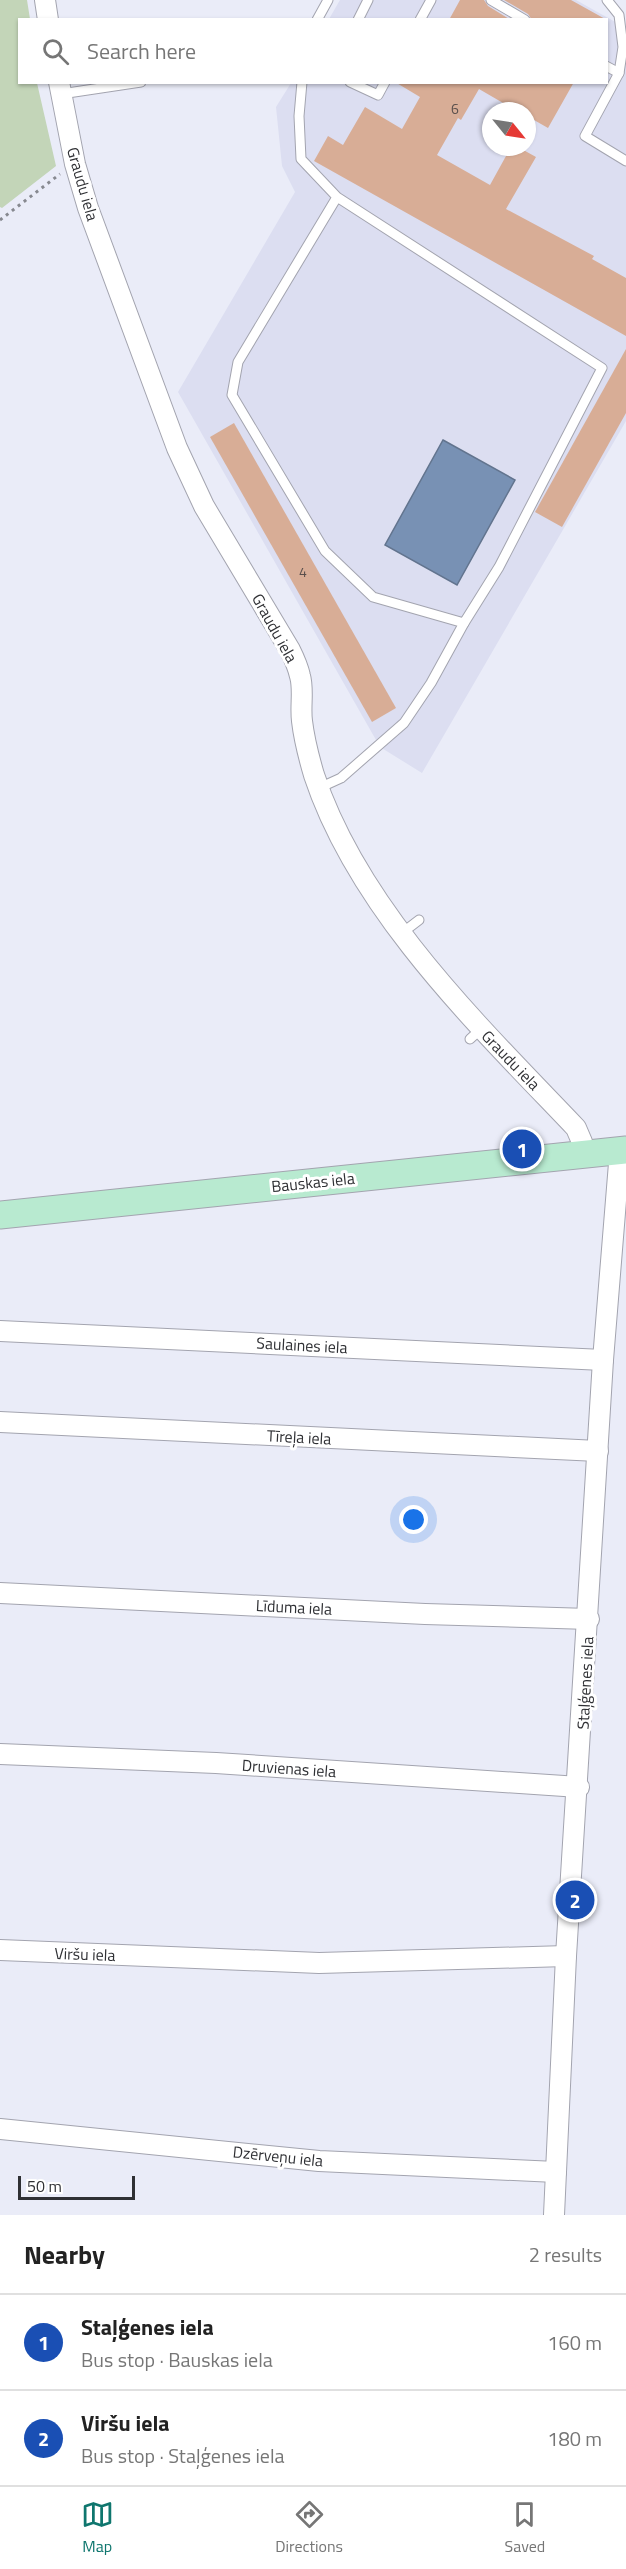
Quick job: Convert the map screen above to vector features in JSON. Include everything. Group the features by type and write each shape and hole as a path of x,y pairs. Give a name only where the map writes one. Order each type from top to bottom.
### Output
{"street":[{"path":"45,0 48,18"},
{"name":"Graudu iela","path":"60,88 75,164 88,208 177,448 204,506 291,650 300,676 302,722 314,774 332,819 361,876 476,1034 576,1128 582,1142 583,1155"},
{"name":"Bauskas iela","path":"0,1215 623,1150"},
{"name":"Staļģenes iela","path":"554,2215 566,1956 579,1787 603,1360 623,1150"},
{"name":"Saulaines iela","path":"0,1331 603,1360"},
{"name":"Tīreļa iela","path":"0,1422 598,1450"},
{"name":"Līduma iela","path":"0,1593 425,1614 589,1619"},
{"name":"Druvienas iela","path":"0,1754 216,1763 579,1787"},
{"name":"Viršu iela","path":"0,1950 318,1963 566,1956"},
{"name":"Dzērveņu iela","path":"0,2129 319,2161 556,2172"}],"lane":[{"path":"318,18 328,0"},
{"path":"359,18 368,0"},
{"path":"421,18 431,0"},
{"path":"491,0 522,18"},
{"path":"607,0 619,15 623,47 619,73 585,136 626,161"},
{"path":"608,67 619,73"},
{"path":"60,88 114,84"},
{"path":"302,84 299,116 301,159 337,197 602,368 499,567 464,623 431,683 404,723 341,778 320,788"},
{"path":"354,84 378,95 383,84"},
{"path":"337,197 238,362 232,395 324,551 373,597 464,623"},
{"path":"402,933 419,920"}],"path":[{"path":"0,220 45,184 75,164"}],"shaded area":[{"path":"340,0 576,0 626,28 626,421 422,773 380,747 178,392 295,192 282,166 276,107 290,84 608,84 608,18 330,18"}],"green space":[{"path":"0,0 27,0 30,18 18,18 18,84 37,84 56,166 2,208 0,207"}],"water":[{"path":"443,440 515,480 457,585 385,545"}],"building":[{"path":"460,0 484,0 488,6 508,18 450,18"},
{"path":"504,0 571,0 603,18 531,18 528,14"},
{"path":"398,84 573,84 548,128 536,121 536,102 501,102 479,89 461,120 458,118 437,155 490,185 506,156 536,157 506,209 594,256 592,259 626,278 626,336 314,161 328,136 343,145 365,107 402,129 420,97"},
{"path":"626,349 626,413 562,527 535,512"},
{"path":"234,423 396,708 372,722 210,437"}],"place":[{"name":"Staļģenes iela","path":"522,1149"},
{"name":"Viršu iela","path":"575,1900"}]}
